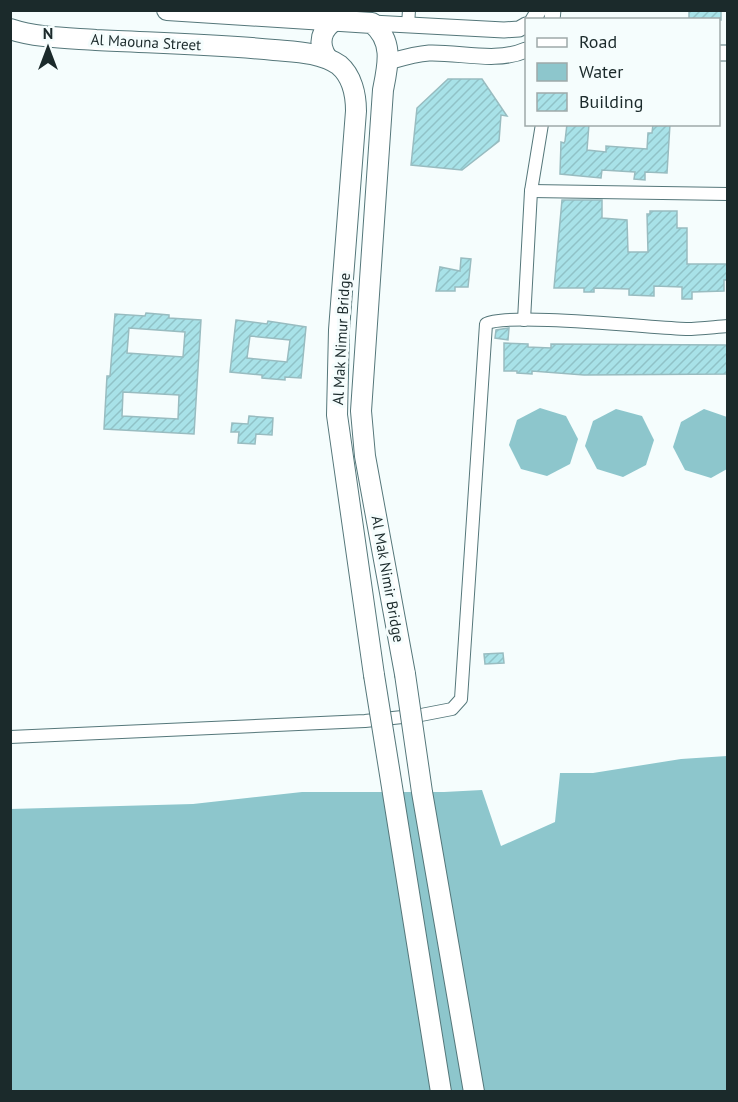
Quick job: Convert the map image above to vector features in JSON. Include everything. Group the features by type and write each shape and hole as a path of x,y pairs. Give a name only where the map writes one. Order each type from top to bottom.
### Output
{"highway":[{"path":"167,10 293,14 372,23 386,40 388,62"},
{"path":"327,58 321,48 321,37 326,27 336,20"},
{"name":"Al Maouna Street","path":"10,29 72,38 282,50 315,54 327,58"},
{"name":"Al Mak Nimur Bridge","path":"327,58 344,70 355,92 356,102 339,330 337,407 340,450 441,1092"},
{"name":"Al Mak Nimir Bridge","path":"388,62 383,90 361,411 365,456 405,674 422,792 474,1092"}],"street":[{"path":"372,23 409,18 504,30 519,29 525,26"},
{"path":"388,62 422,53 497,56 525,50"},
{"path":"524,320 531,191 542,126"},
{"path":"531,191 728,194"},
{"path":"10,736 365,721 452,710 461,699 486,324 492,320 524,320 688,329 728,326"}],"water":[{"path":"540,408 566,416 578,439 570,464 547,476 521,469 509,445 517,420"},
{"path":"616,409 642,416 654,440 646,465 623,477 597,469 585,446 593,421"},
{"path":"704,409 727,417 727,469 711,478 685,470 673,447 681,422"},
{"path":"727,756 727,1091 11,1091 10,809 193,804 302,792 482,790 501,846 555,822 560,773 593,773 681,759"}],"building":[{"path":"689,10 721,10 721,20 720,18 689,18"},
{"path":"448,79 482,79 507,116 501,115 499,141 462,170 411,165 417,108"},
{"path":"567,126 589,126 587,150 606,152 606,146 647,149 648,133 652,133 653,126 670,126 667,173 645,172 645,180 634,179 635,172 602,170 601,178 560,174 561,142 565,141"},
{"path":"562,200 602,200 602,218 627,220 628,252 648,252 647,214 650,214 650,211 677,211 677,228 687,228 687,264 728,264 728,280 724,280 724,291 692,292 692,299 682,299 682,287 654,286 654,296 629,295 629,289 594,288 594,292 584,292 584,288 554,288"},
{"path":"461,258 471,259 468,287 455,287 455,291 436,291 440,267 460,271"},
{"path":"146,313 169,315 169,318 201,320 194,434 104,429 107,376 110,376 115,314 145,316","holes":["129,328 185,332 183,357 127,353","123,392 179,395 178,419 122,416"]},
{"path":"236,320 267,324 268,321 306,327 301,378 285,377 285,380 230,372","holes":["250,336 290,340 287,362 247,358"]},
{"path":"509,328 508,340 495,338 496,330"},
{"path":"504,343 551,348 551,344 728,345 728,374 584,375 532,371 532,374 517,373 517,371 504,371"},
{"path":"249,416 273,418 272,435 256,434 255,444 238,443 239,432 231,432 232,423 248,424"},
{"path":"503,653 504,663 485,664 484,654"}]}
